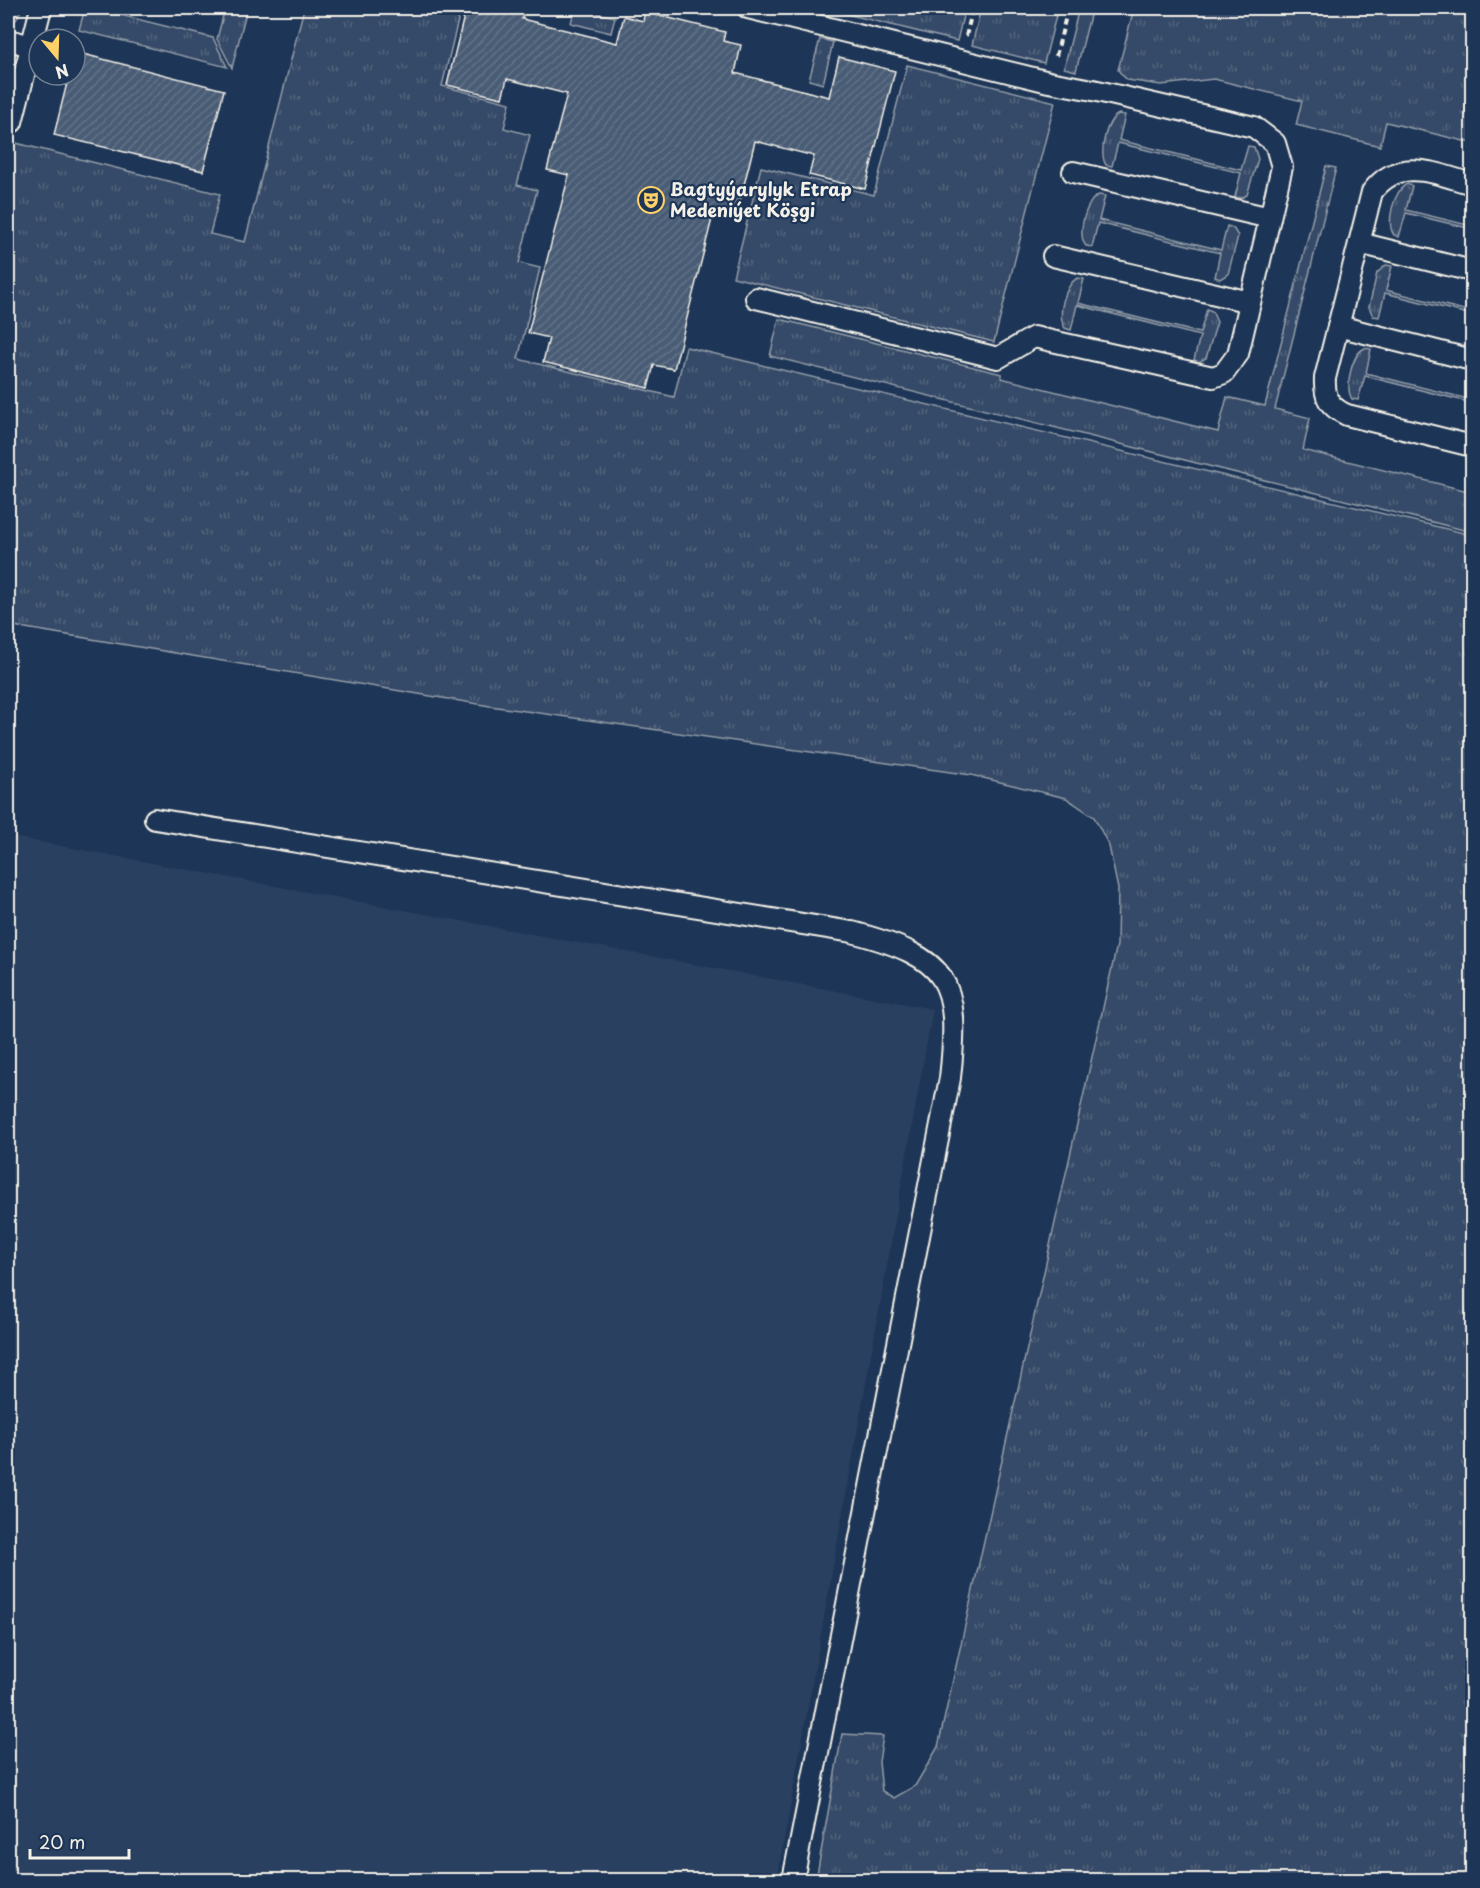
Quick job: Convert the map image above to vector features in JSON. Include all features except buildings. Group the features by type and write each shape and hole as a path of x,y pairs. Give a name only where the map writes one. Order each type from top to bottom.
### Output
{"lane":[{"path":"36,27 41,8"},
{"path":"748,8 1049,82 1243,124 1265,133 1275,143 1282,167 1233,364 1224,373 1213,376 1034,337 998,358 756,298"},
{"path":"8,40 27,45"},
{"path":"8,121 12,122 27,65"},
{"path":"1473,184 1415,169 1389,174 1372,192 1324,390 1328,401 1336,410 1473,446"},
{"path":"1073,172 1270,218"},
{"path":"1359,243 1473,271"},
{"path":"1053,256 1250,302"},
{"path":"1338,326 1473,360"},
{"path":"155,819 852,932 893,943 926,960 945,981 953,1008 954,1038 950,1078 793,1881"}],"path":[{"path":"1049,82 1068,8"}],"shaded area":[{"path":"8,836 933,1009 777,1880 8,1880"}],"green space":[{"path":"9,8 22,8 16,20 8,20"},
{"path":"85,8 104,8 104,11 213,38 227,67 87,32 87,27 80,27"},
{"path":"225,8 247,8 232,68 217,39"},
{"path":"304,8 461,8 442,86 510,103 504,128 530,135 517,185 537,190 519,263 540,268 518,359 674,397 686,347 1472,535 1472,1880 816,1880 842,1734 883,1736 879,1762 882,1791 894,1798 915,1786 938,1747 1117,945 1118,889 1109,846 1094,817 1066,798 971,775 490,706 8,625 8,141 220,194 210,234 245,242"},
{"path":"575,8 615,17 611,33 571,23"},
{"path":"822,8 965,8 957,41"},
{"path":"981,8 1058,8 1044,63 972,45"},
{"path":"1079,8 1092,8 1076,71 1064,68"},
{"path":"1134,8 1472,8 1472,143 1386,122 1380,146 1296,125 1302,101 1214,79 1161,85 1127,80 1118,70"},
{"path":"820,39 833,42 823,84 809,80"},
{"path":"907,65 1055,102 994,342 733,277 761,167 874,195"},
{"path":"1119,114 1125,115 1119,140 1241,170 1248,146 1254,147 1258,159 1247,195 1241,198 1235,197 1241,173 1118,143 1112,166 1106,165 1103,145 1107,129 1114,117"},
{"path":"1326,166 1336,168 1275,409 1310,418 1303,450 1472,492 1472,532 770,356 779,319 1002,374 1001,378 1218,432 1227,397 1265,406"},
{"path":"1407,184 1412,186 1406,210 1472,226 1472,229 1406,213 1399,237 1394,235 1390,223 1392,208 1398,193"},
{"path":"1099,195 1105,196 1099,220 1221,250 1227,226 1233,228 1238,236 1228,274 1220,279 1215,277 1220,253 1098,223 1092,247 1086,246 1082,234 1084,218 1090,203"},
{"path":"1386,265 1392,266 1386,290 1472,312 1472,315 1385,293 1379,317 1373,316 1369,307 1377,273"},
{"path":"1078,278 1084,279 1078,303 1200,333 1207,309 1212,311 1217,322 1206,358 1199,362 1194,360 1200,336 1077,305 1071,330 1065,328 1061,316 1063,301 1069,286"},
{"path":"1365,348 1371,349 1366,373 1472,400 1472,403 1365,376 1358,400 1352,399 1349,379 1353,363 1360,351"}],"place":[{"name":"Bagtyýarylyk Etrap Medeniýet Köşgi","path":"651,200"}]}
